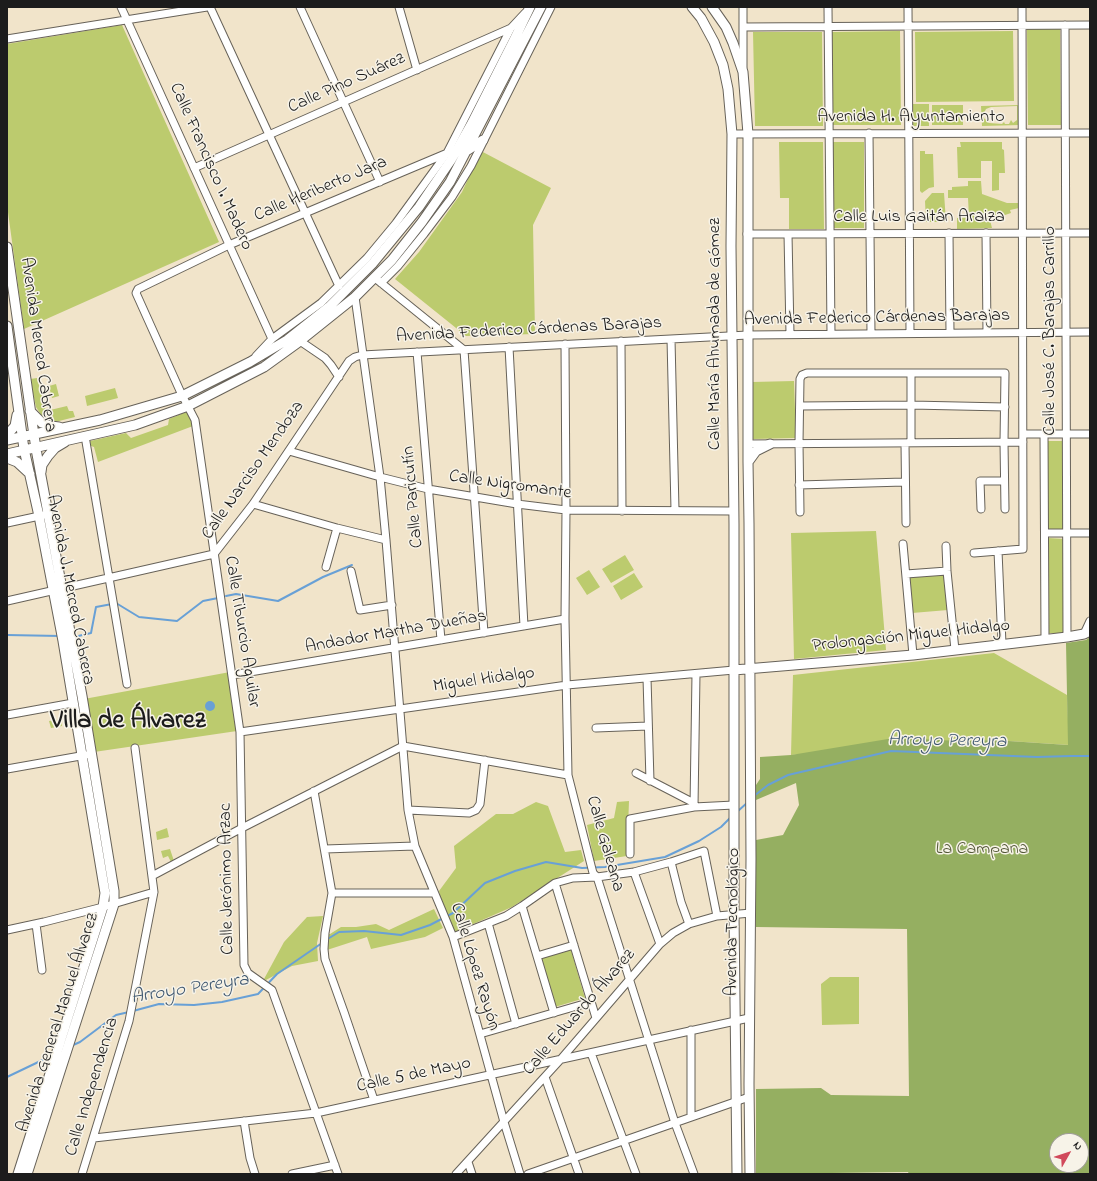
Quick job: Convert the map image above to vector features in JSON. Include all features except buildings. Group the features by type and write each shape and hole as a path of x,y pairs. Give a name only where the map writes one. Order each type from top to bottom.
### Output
{"main road":[{"path":"541,7 543,22"},
{"path":"7,454 36,446 135,425 188,406 264,367 378,281 450,182 541,7"},
{"name":"Calle María Ahumada de Gómez","path":"692,7 701,18 714,42 723,65 728,89 732,134 734,670"},
{"name":"Calle María Ahumada de Gómez","path":"712,7 726,27 743,72 748,134 747,234 750,670"},
{"path":"7,440 100,420 182,396 250,362 287,340 330,306 373,264 419,207 457,149 493,84 529,8"},
{"path":"467,151 483,140"},
{"name":"Avenida Merced Cabrera","path":"7,248 36,446"},
{"name":"Avenida J. Merced Cabrera","path":"7,326 24,449 43,515 58,589 87,755 114,891 114,904"},
{"path":"7,435 15,426 18,410"},
{"path":"30,410 42,423 67,428"},
{"path":"40,475 42,465 48,456 55,448 70,439"},
{"path":"748,462 756,451 770,444"},
{"name":"Avenida J. Merced Cabrera","path":"36,446 43,515"},
{"path":"7,458 17,462 31,475"},
{"path":"734,524 749,522"},
{"name":"Prolongación Miguel Hidalgo","path":"734,670 750,670 913,655 1067,637 1087,632"},
{"name":"Avenida J. Merced Cabrera","path":"66,636 73,703 87,755 105,893 103,907"},
{"name":"Avenida Tecnológico","path":"734,670 734,914 737,1174"},
{"name":"Avenida Tecnológico","path":"750,670 750,1174"},
{"name":"Avenida General Manuel Álvarez","path":"18,1174 53,1063 66,1044 114,904"},
{"name":"Avenida General Manuel Álvarez","path":"27,1174 64,1058 66,1044 103,907"}],"street":[{"name":"Calle Francisco I. Madero","path":"121,7 272,339"},
{"path":"7,39 208,7 339,286"},
{"path":"300,7 380,182"},
{"path":"399,7 417,70"},
{"path":"484,633 464,350 378,281 398,266 452,197 471,166 551,7"},
{"path":"743,7 743,72"},
{"path":"828,7 831,334"},
{"path":"908,7 910,333"},
{"path":"974,553 1023,548 1022,7"},
{"path":"250,362 272,339 321,303 339,286 367,258 396,223 447,153 512,28 529,8"},
{"name":"Calle José C. Barajas Carrillo","path":"1066,25 1067,637"},
{"path":"743,27 1090,25"},
{"name":"Calle Pino Suárez","path":"194,168 512,28"},
{"path":"869,133 871,334"},
{"name":"Avenida H. Ayuntamiento","path":"732,134 1090,133"},
{"name":"Calle Heriberto Jara","path":"136,293 138,289 229,245 457,149"},
{"path":"949,233 950,333"},
{"path":"986,233 987,333"},
{"name":"Calle Luis Gaitán Araiza","path":"747,234 1090,233"},
{"path":"788,234 790,334"},
{"name":"Calle Tiburcio Aguilar","path":"136,293 182,396 195,420 240,729"},
{"path":"355,297 380,477 403,746"},
{"name":"Avenida Federico Cárdenas Barajas","path":"362,355 732,335 1090,332"},
{"path":"671,339 675,510"},
{"path":"300,341 325,358 339,377"},
{"path":"621,341 622,511"},
{"name":"Calle Galeana","path":"565,344 565,620 568,775 589,858 675,1123 694,1174"},
{"path":"509,347 524,626"},
{"name":"Calle Paricutín","path":"417,352 441,640"},
{"name":"Calle Narciso Mendoza","path":"7,601 214,554 253,504 349,361 362,355"},
{"path":"800,512 800,379 802,375 807,373 1005,373 1005,509"},
{"path":"906,523 904,482 911,405 911,374"},
{"path":"800,406 911,405 1005,407"},
{"path":"1023,434 1090,434"},
{"path":"1044,434 1046,639"},
{"path":"85,436 127,684"},
{"path":"748,444 1023,442"},
{"name":"Calle Nigromante","path":"289,452 428,489 517,504 566,510 733,511"},
{"path":"982,509 980,481 1004,480"},
{"path":"799,485 904,482"},
{"path":"253,504 337,528 386,540"},
{"path":"7,523 43,515"},
{"path":"326,567 337,528"},
{"path":"1045,533 1090,533"},
{"path":"903,544 913,655"},
{"path":"946,546 947,572 955,650"},
{"path":"998,551 1002,644"},
{"path":"351,571 360,610 392,605"},
{"path":"906,574 947,572"},
{"name":"Andador Martha Dueñas","path":"232,676 565,620"},
{"path":"1087,632 1090,621"},
{"name":"Miguel Hidalgo","path":"240,729 399,709 567,685 734,670"},
{"path":"694,805 696,674"},
{"path":"647,678 650,781"},
{"path":"7,715 73,703"},
{"path":"596,728 648,726"},
{"name":"Calle Jerónimo Arzac","path":"240,729 244,965 248,973 272,990 338,1174"},
{"path":"152,876 242,828 403,746 568,775"},
{"name":"Calle López Rayón","path":"403,746 408,810 415,846 453,937 504,1122 520,1174"},
{"name":"Calle Independencia","path":"82,1174 130,1021 154,892 135,748"},
{"path":"7,769 87,755"},
{"path":"408,810 469,813 476,810 480,804 485,760"},
{"path":"636,773 694,805"},
{"path":"314,791 332,893 325,933 325,960 374,1100"},
{"path":"630,854 630,819 694,805 734,806"},
{"path":"325,849 415,846"},
{"path":"453,937 488,923 522,906 555,883 573,878 634,872 704,851 717,916"},
{"path":"671,862 681,902 689,924"},
{"path":"634,872 660,944"},
{"path":"555,883 596,1018"},
{"path":"7,930 103,907 154,892"},
{"path":"332,893 434,893"},
{"path":"522,906 554,1013"},
{"name":"Calle Eduardo Álvarez","path":"456,1174 561,1059 660,944 673,933 689,924 717,916 751,913"},
{"path":"488,923 516,1024"},
{"path":"36,924 42,970"},
{"path":"537,956 574,945"},
{"path":"480,1034 591,1002"},
{"name":"Calle 5 de Mayo","path":"94,1138 316,1113 749,1018"},
{"path":"691,1030 691,1117"},
{"path":"591,1053 636,1174"},
{"path":"545,1077 579,1174"},
{"path":"528,1174 749,1097"},
{"path":"244,1121 250,1158 255,1174"},
{"path":"468,1162 472,1174"},
{"path":"292,1174 335,1165"}],"green space":[{"path":"122,25 219,242 24,329 7,205 7,44"},
{"path":"1027,29 1060,29 1061,125 1028,125"},
{"path":"900,31 901,125 833,125 832,32"},
{"path":"1013,31 1014,101 916,102 915,32"},
{"path":"753,32 822,32 823,126 755,126"},
{"path":"913,104 929,104 929,126 913,126"},
{"path":"932,105 963,105 963,125 932,125"},
{"path":"1019,105 1020,125 982,126 981,106","holes":["1017,106 1017,120 1013,123 1011,120 1009,124 1005,124 1004,122 1002,124 989,123 983,117 986,109 991,107"]},
{"path":"779,142 823,142 824,229 789,229 789,198 780,198"},
{"path":"833,142 864,142 864,228 833,228"},
{"path":"960,142 1002,142 1002,149 1004,150 1005,173 999,173 999,190 992,191 992,161 981,161 981,178 958,178 957,147 961,147"},
{"path":"481,151 551,188 533,225 535,334 466,336 395,279 419,252 462,192"},
{"path":"920,151 925,151 925,154 933,154 934,187 929,188 922,193 920,191"},
{"path":"968,181 981,181 982,194 1007,203 1019,203 1019,208 1010,210 1011,213 990,220 992,228 957,229 957,218 969,217 968,198 948,198 948,190 952,190 952,187 968,186"},
{"path":"932,193 944,193 946,222 926,222 925,201"},
{"path":"37,378 46,411 67,406 69,411 73,411 75,417 55,422 48,420 41,415 36,407 30,379"},
{"path":"794,381 796,438 753,439 752,382"},
{"path":"56,384 59,396 52,398 49,386"},
{"path":"115,388 118,398 87,406 85,396"},
{"path":"186,412 191,416 193,426 98,462 94,447 91,446 90,441 126,433 131,438 168,425 169,419"},
{"path":"1046,441 1062,441 1064,530 1048,530"},
{"path":"876,531 886,650 794,659 791,533"},
{"path":"1048,538 1065,539 1065,633 1048,633"},
{"path":"625,555 634,570 611,583 602,569"},
{"path":"589,570 600,587 587,595 576,578"},
{"path":"634,573 643,587 621,600 613,586"},
{"path":"944,574 948,610 912,613 909,577"},
{"name":"La Campana","path":"1090,637 1090,1174 909,1174 908,1172 756,1174 756,1089 821,1088 831,1095 909,1096 907,929 756,927 756,840 783,835 799,805 796,783 756,800 756,785 760,779 760,757 791,755 894,738 960,741 994,740 1068,745 1066,643 1086,640"},
{"path":"994,653 1067,695 1069,745 994,740 960,741 791,755 793,675"},
{"path":"230,672 237,731 94,752 84,699"},
{"path":"61,719 62,726 51,728 49,721"},
{"path":"629,801 627,856 594,861 587,825 614,818 617,802"},
{"path":"536,802 548,806 565,852 581,850 584,861 512,907 455,932 441,900 439,891 456,868 454,846 496,814 513,814"},
{"path":"167,828 169,837 157,840 156,832"},
{"path":"170,849 174,861 171,862 168,856 163,858 161,851"},
{"path":"434,909 443,928 425,937 371,949 367,937 327,950 327,934 330,934 341,927 356,927 376,924 389,930"},
{"path":"323,916 317,943 318,961 292,966 266,980 264,979 284,942 307,917"},
{"path":"571,950 585,998 555,1007 541,958"},
{"path":"830,977 859,977 859,1024 822,1025 821,984"}],"water":[{"path":"210,701 215,706 210,711 205,706"}],"waterway":[{"path":"226,596 236,594 278,601 323,577 352,565"},
{"path":"116,603 139,617 177,621 203,601 218,598"},
{"path":"74,637 91,633 96,607 112,604"},
{"path":"7,635 60,636"},
{"name":"Arroyo Pereyra","path":"754,796 768,785 788,775 891,751 1037,757 1090,756"},
{"name":"Arroyo Pereyra","path":"738,811 748,802"},
{"name":"Arroyo Pereyra","path":"326,940 339,932 364,931 401,935 430,925 453,913 485,883 515,871 546,862 582,868 605,867 665,857 699,841 721,827 730,818"},
{"name":"Arroyo Pereyra","path":"133,1011 159,1004 194,1005 222,1002 258,994 277,974 322,943"},
{"name":"Arroyo Pereyra","path":"71,1046 80,1042 116,1015 129,1012"},
{"name":"Arroyo Pereyra","path":"7,1077 53,1055"}],"district":[{"name":"Villa de Álvarez","path":"128,723"}]}
